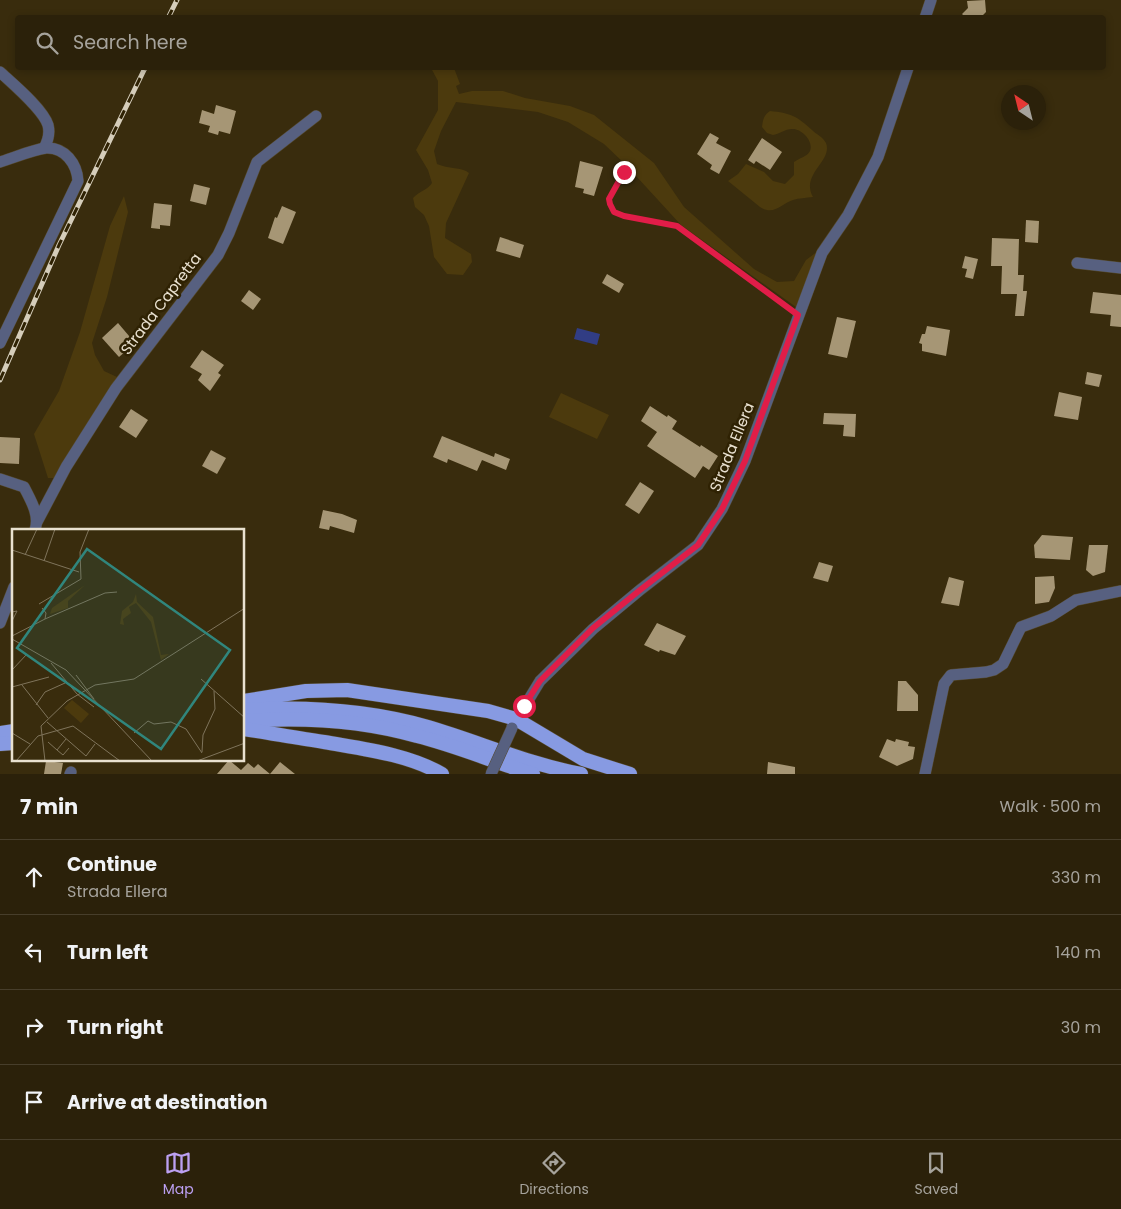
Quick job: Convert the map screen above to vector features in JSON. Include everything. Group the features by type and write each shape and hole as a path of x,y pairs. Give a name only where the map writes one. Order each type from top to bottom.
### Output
{"highway":[{"path":"245,702 306,691 347,690 488,711 583,759 630,774"},
{"path":"245,710 280,708 337,710 381,717 426,726 524,759 581,774"},
{"path":"245,721 302,719 364,724 417,736 533,774"},
{"path":"245,729 356,748 400,758 442,774"}],"street":[{"path":"926,15 931,0"},
{"name":"Strada Ellera","path":"491,774 514,724 540,681 593,628 698,545 722,509 745,461 822,253 848,215 878,157 907,70"},
{"path":"0,72 25,96 45,120 49,131 44,148"},
{"name":"Strada Capretta","path":"36,526 66,467 116,388 218,255 229,234 257,162 316,116"},
{"path":"0,162 44,148 56,150 66,155 74,164 78,182 0,343"},
{"path":"1077,263 1121,268"},
{"name":"Strada Capretta","path":"0,479 24,487 32,503 36,526"},
{"path":"0,622 12,592"},
{"path":"925,774 944,684 951,675 994,670 1003,664 1021,627 1051,616 1076,600 1121,592"}],"path":[{"path":"624,172 609,199 614,212 624,216 677,226 798,315"}],"shaded area":[{"path":"432,70 455,70 460,84 456,86 459,94 472,91 503,91 525,98 570,106 594,115 654,163 684,207 754,269 777,282 794,281 806,260 818,251 796,307 681,225 604,144 568,122 538,112 456,102 441,131 434,151 437,164 469,173 446,223 445,238 471,254 472,262 463,275 447,274 434,257 429,226 424,215 415,207 413,198 432,183 428,170 416,150 438,110 438,81"},
{"path":"770,111 788,114 802,121 823,139 827,150 811,181 810,189 813,197 793,200 773,210 760,207 728,181 738,174 746,164 764,172 773,181 785,184 794,175 794,162 809,153 811,147 808,139 796,129 789,129 773,135 767,133 762,127 766,114"},
{"path":"124,196 128,212 107,297 92,343 95,355 104,371 117,377 55,478 48,478 34,434 59,391 80,332 110,226"},
{"path":"561,393 609,415 597,439 549,417"}],"water":[{"path":"577,328 600,334 597,345 574,339"}],"building":[{"path":"985,0 986,12 983,15 963,15 968,8 967,1"},
{"path":"216,105 236,111 230,134 219,131 218,135 208,132 210,126 199,123 202,110 214,114"},
{"path":"710,133 719,138 716,143 731,151 719,174 710,169 712,165 697,154"},
{"path":"762,138 782,152 770,170 756,161 754,164 748,160"},
{"path":"580,161 603,167 594,196 583,193 584,189 575,187"},
{"path":"194,184 210,188 206,205 190,201"},
{"path":"154,203 172,205 170,226 160,225 160,229 151,228"},
{"path":"282,206 296,212 283,244 268,238 275,217 277,218"},
{"path":"1026,220 1039,221 1038,243 1025,242"},
{"path":"500,237 524,245 520,258 496,251"},
{"path":"992,238 1019,239 1018,275 1024,275 1023,291 1027,291 1024,316 1015,316 1017,294 1001,294 1002,266 991,266"},
{"path":"965,256 978,259 973,279 965,277 967,269 962,268"},
{"path":"607,274 624,284 619,293 602,283"},
{"path":"249,290 261,299 253,310 241,301"},
{"path":"1093,292 1121,295 1121,327 1110,326 1111,315 1090,313"},
{"path":"837,317 856,321 847,358 828,354"},
{"path":"118,323 135,343 119,357 102,338"},
{"path":"927,326 950,330 946,356 922,351 922,344 919,343 922,334 925,334"},
{"path":"202,350 224,365 218,373 221,375 210,391 198,380 202,374 190,367"},
{"path":"1087,372 1102,375 1099,387 1085,384"},
{"path":"1059,392 1082,397 1078,420 1054,416"},
{"path":"650,406 677,421 672,429 718,456 709,470 703,466 695,478 647,446 657,432 641,421"},
{"path":"131,409 148,420 136,438 119,427"},
{"path":"824,413 856,414 855,437 843,436 844,425 823,424"},
{"path":"442,436 494,457 495,453 510,459 506,470 482,460 477,471 448,459 447,463 433,457"},
{"path":"0,437 20,438 19,464 0,463"},
{"path":"211,450 226,458 217,474 202,466"},
{"path":"640,482 654,491 639,514 625,505"},
{"path":"323,510 342,514 357,520 354,533 330,526 329,530 319,528"},
{"path":"1042,535 1073,537 1070,560 1035,558 1034,545"},
{"path":"1089,545 1108,545 1105,572 1093,576 1086,570"},
{"path":"819,562 833,566 828,582 813,578"},
{"path":"1054,576 1055,588 1049,602 1035,604 1035,577"},
{"path":"949,577 964,581 959,606 941,603"},
{"path":"657,623 686,636 675,655 660,650 659,652 644,645"},
{"path":"898,681 906,681 918,695 918,711 897,711"},
{"path":"887,739 895,742 896,739 909,742 908,746 915,747 913,759 897,766 879,757"},
{"path":"46,762 63,763 61,774 44,774"},
{"path":"227,762 231,762 241,770 248,763 254,768 258,764 270,774 217,774"},
{"path":"280,762 295,774 270,774"},
{"path":"768,762 795,767 795,774 767,774"}],"railway":[{"path":"170,15 177,0"},
{"path":"0,380 59,245 144,70"}],"route":[{"path":"524,706 540,681 593,628 698,545 722,509 745,461 798,315 677,226 624,216 614,212 609,199 624,172"}]}
